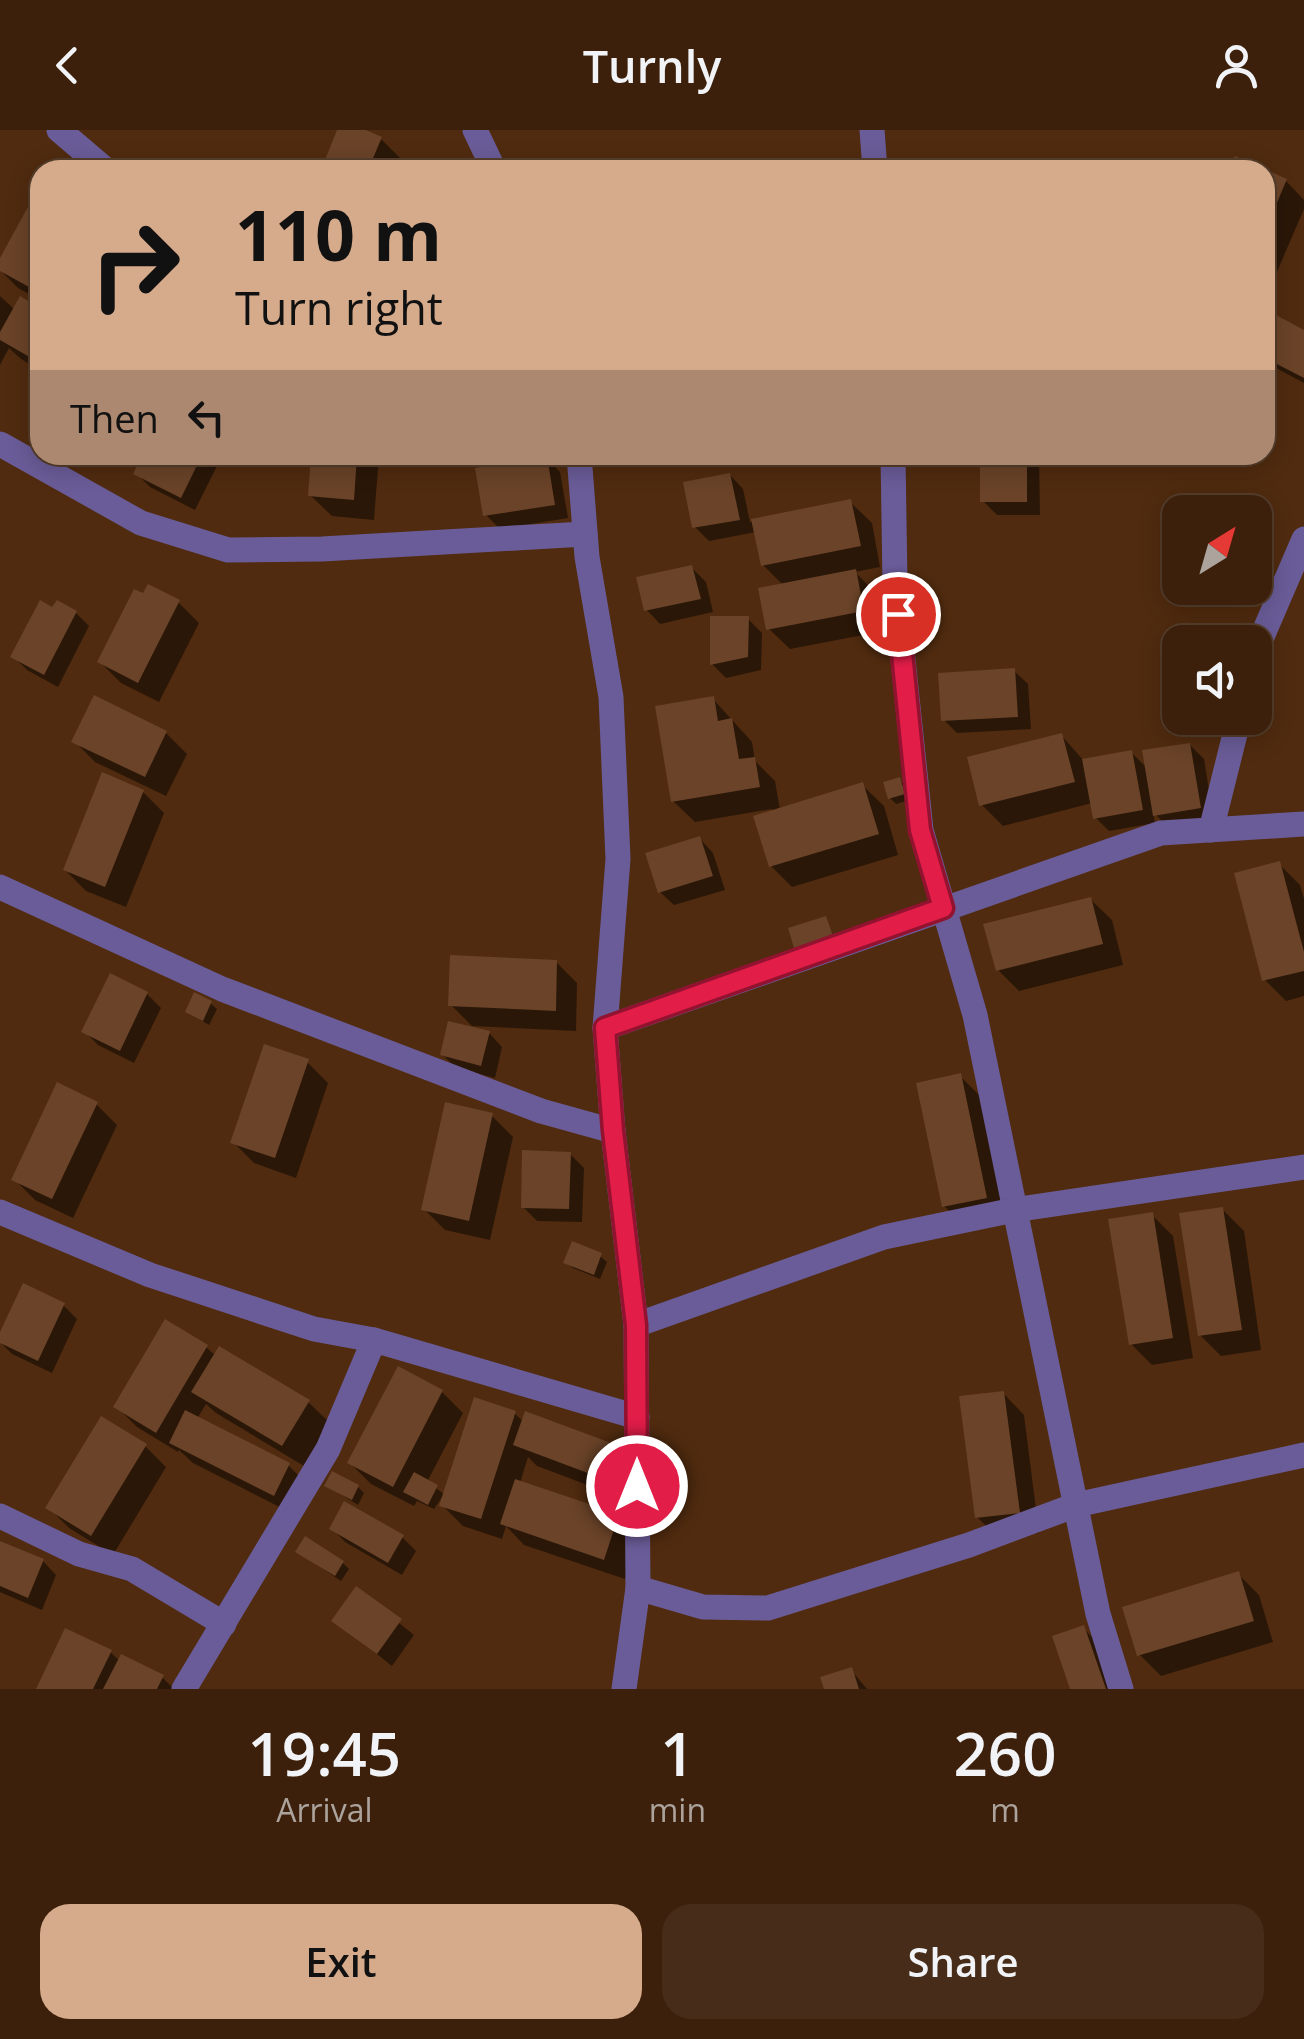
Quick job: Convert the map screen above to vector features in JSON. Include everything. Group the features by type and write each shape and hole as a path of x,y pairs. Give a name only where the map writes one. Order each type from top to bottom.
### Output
{"street":[{"path":"59,130 94,160"},
{"path":"475,130 489,160"},
{"path":"872,130 874,160"},
{"path":"0,444 30,461"},
{"path":"37,465 141,523 228,550 322,549 586,534"},
{"path":"580,465 586,534 611,697 618,860 605,1028 636,1325 638,1588 624,1689"},
{"path":"893,465 896,584 920,830 974,1015 1098,1614 1121,1689"},
{"path":"1267,625 1304,538"},
{"path":"1211,830 1234,735"},
{"path":"605,1028 1162,833 1304,824"},
{"path":"0,887 222,989 542,1112 613,1131"},
{"path":"636,1325 884,1237 1014,1210 1304,1167"},
{"path":"0,1212 150,1275 314,1328 374,1340 636,1417"},
{"path":"184,1689 328,1449 374,1340"},
{"path":"638,1588 703,1607 768,1608 969,1546 1076,1505 1304,1455"},
{"path":"0,1516 80,1554 132,1569 224,1624"}],"building":[{"path":"337,130 366,130 382,137 372,160 325,160"},
{"path":"1275,174 1287,179 1275,207"},
{"path":"30,203 30,288 0,271 0,258"},
{"path":"20,296 30,302 30,357 0,340 0,332"},
{"path":"1275,314 1304,330 1304,378 1275,363"},
{"path":"137,465 197,465 181,498 133,474"},
{"path":"310,465 356,465 354,500 308,496"},
{"path":"548,465 555,505 483,516 475,468"},
{"path":"980,465 1027,465 1027,502 980,502"},
{"path":"730,473 740,520 692,528 683,482"},
{"path":"851,499 861,546 761,566 751,519"},
{"path":"692,565 701,599 644,611 636,577"},
{"path":"856,569 864,611 766,630 758,588"},
{"path":"148,584 180,600 138,683 97,662 134,589 143,593"},
{"path":"40,600 52,607 57,600 77,611 44,675 10,657"},
{"path":"710,616 749,616 748,657 710,665"},
{"path":"1015,668 1018,717 941,721 938,673"},
{"path":"94,695 167,731 145,777 71,742"},
{"path":"714,696 718,721 732,718 739,759 755,757 760,787 671,802 655,706"},
{"path":"1062,733 1075,782 979,806 967,757"},
{"path":"1190,743 1201,808 1153,816 1142,750"},
{"path":"1132,750 1143,810 1093,819 1082,759"},
{"path":"102,772 144,790 105,887 63,870"},
{"path":"900,777 905,794 888,799 883,782"},
{"path":"863,782 879,834 769,867 753,816"},
{"path":"700,836 713,876 658,893 645,853"},
{"path":"1280,861 1304,952 1304,971 1262,981 1234,873"},
{"path":"1091,897 1103,944 996,971 983,924"},
{"path":"826,916 833,936 794,948 788,928"},
{"path":"450,955 557,960 556,1011 448,1006"},
{"path":"110,973 148,992 120,1051 81,1032"},
{"path":"194,992 212,1001 203,1021 185,1012"},
{"path":"448,1021 490,1031 481,1066 440,1055"},
{"path":"264,1044 309,1059 275,1158 230,1143"},
{"path":"961,1073 987,1198 942,1207 916,1083"},
{"path":"57,1082 98,1102 52,1199 11,1180"},
{"path":"445,1102 493,1113 469,1221 421,1210"},
{"path":"522,1150 571,1152 569,1209 521,1208"},
{"path":"1223,1207 1242,1330 1198,1336 1179,1213"},
{"path":"1153,1212 1173,1338 1129,1345 1108,1219"},
{"path":"572,1241 602,1253 594,1275 563,1263"},
{"path":"23,1283 65,1303 38,1361 0,1343 0,1332"},
{"path":"165,1319 208,1345 156,1433 113,1407"},
{"path":"219,1346 310,1400 282,1446 191,1392"},
{"path":"398,1366 443,1390 393,1487 347,1463"},
{"path":"1004,1391 1020,1513 975,1518 959,1396"},
{"path":"474,1397 516,1411 481,1519 439,1506"},
{"path":"185,1410 290,1463 274,1496 169,1443"},
{"path":"525,1411 622,1447 609,1481 513,1445"},
{"path":"101,1416 147,1444 91,1536 45,1508"},
{"path":"332,1471 359,1485 352,1500 324,1486"},
{"path":"414,1472 438,1485 428,1505 403,1492"},
{"path":"515,1479 619,1514 604,1560 500,1524"},
{"path":"344,1501 404,1535 388,1563 329,1529"},
{"path":"305,1536 344,1561 335,1576 295,1552"},
{"path":"0,1541 44,1559 28,1598 0,1586"},
{"path":"1239,1571 1254,1621 1137,1656 1122,1607"},
{"path":"356,1586 402,1619 377,1654 331,1621"},
{"path":"1084,1625 1106,1689 1070,1689 1052,1636"},
{"path":"65,1628 112,1650 93,1689 36,1689"},
{"path":"121,1654 164,1675 157,1689 103,1689"},
{"path":"852,1667 859,1689 824,1689 820,1677"}],"route":[{"path":"637,1486 636,1325 605,1028 943,908 920,830 898,614"}]}
